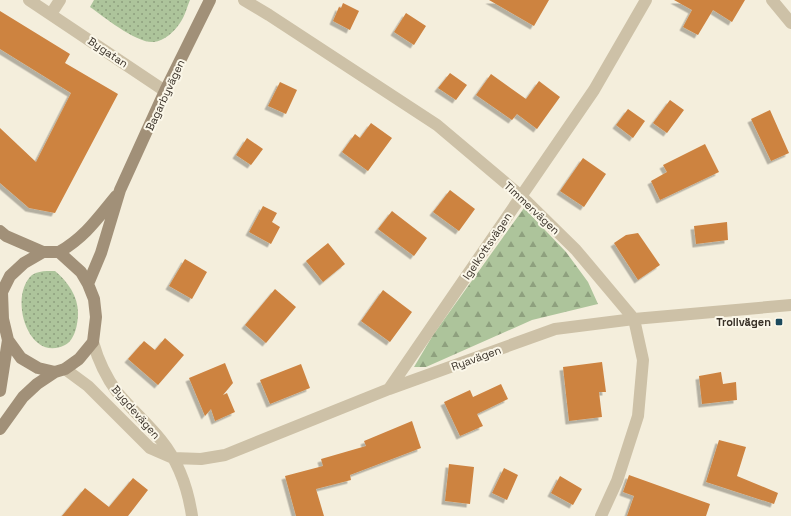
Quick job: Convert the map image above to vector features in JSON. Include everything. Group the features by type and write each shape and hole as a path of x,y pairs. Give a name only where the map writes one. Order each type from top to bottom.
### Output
{"street":[{"name":"Bygatan","path":"29,0 165,91"},
{"path":"50,14 60,0"},
{"name":"Bagarbyvägen","path":"88,284 101,253 120,190 165,91 210,0"},
{"name":"Timmervägen","path":"244,0 437,125 521,196 576,250 634,319 643,360 638,416 617,481 600,516"},
{"name":"Igelkottsvägen","path":"389,390 594,90 646,0"},
{"path":"772,0 791,23"},
{"name":"Bagarbyvägen","path":"59,252 73,244 86,232 120,190"},
{"path":"0,232 43,252 59,252 81,272 88,284 94,299 96,317 93,342 79,359 37,384 23,398 0,430"},
{"path":"0,391 8,340 3,319 1,290 10,276 24,263 43,252"},
{"name":"Ryavägen","path":"173,458 200,459 225,455 389,390 555,329 634,319 791,305"},
{"path":"8,340 21,358 38,368 60,370"},
{"name":"Bygdevägen","path":"93,342 101,366 117,391 161,440 173,458 189,497 192,516"},
{"name":"Bygdevägen","path":"60,370 88,386 150,448 173,458"}],"green space":[{"path":"94,0 190,0 180,23 175,29 165,38 154,42 139,39 111,23 90,7"},
{"path":"524,208 566,252 588,282 598,304 532,320 426,367 414,367 433,335"},
{"path":"47,271 55,271 64,280 74,295 78,307 77,327 74,336 65,345 52,348 41,345 32,337 26,325 22,311 22,297 25,285 32,275"}],"building":[{"path":"489,0 549,0 534,26"},
{"path":"674,0 745,0 732,22 713,10 698,35 683,27 692,10"},
{"path":"343,3 359,11 350,30 333,21 339,7 341,8"},
{"path":"0,11 70,54 65,63 118,94 55,213 29,208 0,183 0,128 36,162 71,93 0,49"},
{"path":"406,13 426,26 414,45 394,32"},
{"path":"450,73 467,85 456,100 438,88"},
{"path":"491,74 526,99 539,81 560,97 537,129 517,114 512,120 476,95"},
{"path":"280,82 297,90 286,114 268,106"},
{"path":"670,100 684,110 667,133 653,123"},
{"path":"628,109 645,121 633,138 616,125"},
{"path":"770,110 789,153 771,161 751,119"},
{"path":"371,123 392,138 368,171 342,152 355,134 360,138"},
{"path":"247,138 263,149 251,165 236,155"},
{"path":"705,144 719,172 660,200 651,181 667,172 663,165"},
{"path":"583,158 606,174 584,207 560,191"},
{"path":"450,190 475,209 459,231 433,212"},
{"path":"263,206 277,213 272,222 280,227 271,244 249,232"},
{"path":"392,211 427,238 414,256 378,229"},
{"path":"727,222 728,240 696,244 694,226"},
{"path":"638,233 660,265 638,280 614,243 626,235"},
{"path":"328,243 345,264 323,282 306,261"},
{"path":"185,259 207,272 192,299 169,286"},
{"path":"275,289 296,307 266,343 245,325"},
{"path":"383,290 412,312 390,342 361,321"},
{"path":"165,338 184,355 158,385 128,359 144,341 155,350"},
{"path":"602,362 606,392 599,392 602,417 569,421 563,367"},
{"path":"225,363 233,383 223,395 227,393 235,412 215,421 211,409 205,416 189,378"},
{"path":"301,364 310,388 270,404 260,380"},
{"path":"721,372 723,384 736,382 737,400 702,404 699,376"},
{"path":"501,384 508,399 477,414 483,426 460,436 444,402 470,390 473,397"},
{"path":"412,421 421,448 350,475 351,480 316,489 324,516 296,516 285,476 323,466 321,459 366,446 364,441"},
{"path":"719,440 746,447 737,476 778,493 774,504 706,482"},
{"path":"449,464 474,467 470,504 445,501"},
{"path":"504,468 518,475 507,500 492,493"},
{"path":"629,475 710,504 706,516 627,516 634,496 623,492"},
{"path":"560,476 582,489 573,505 551,493"},
{"path":"133,478 148,490 128,516 62,516 85,488 109,507"}],"place":[{"name":"Trollvägen","path":"779,322"}]}
